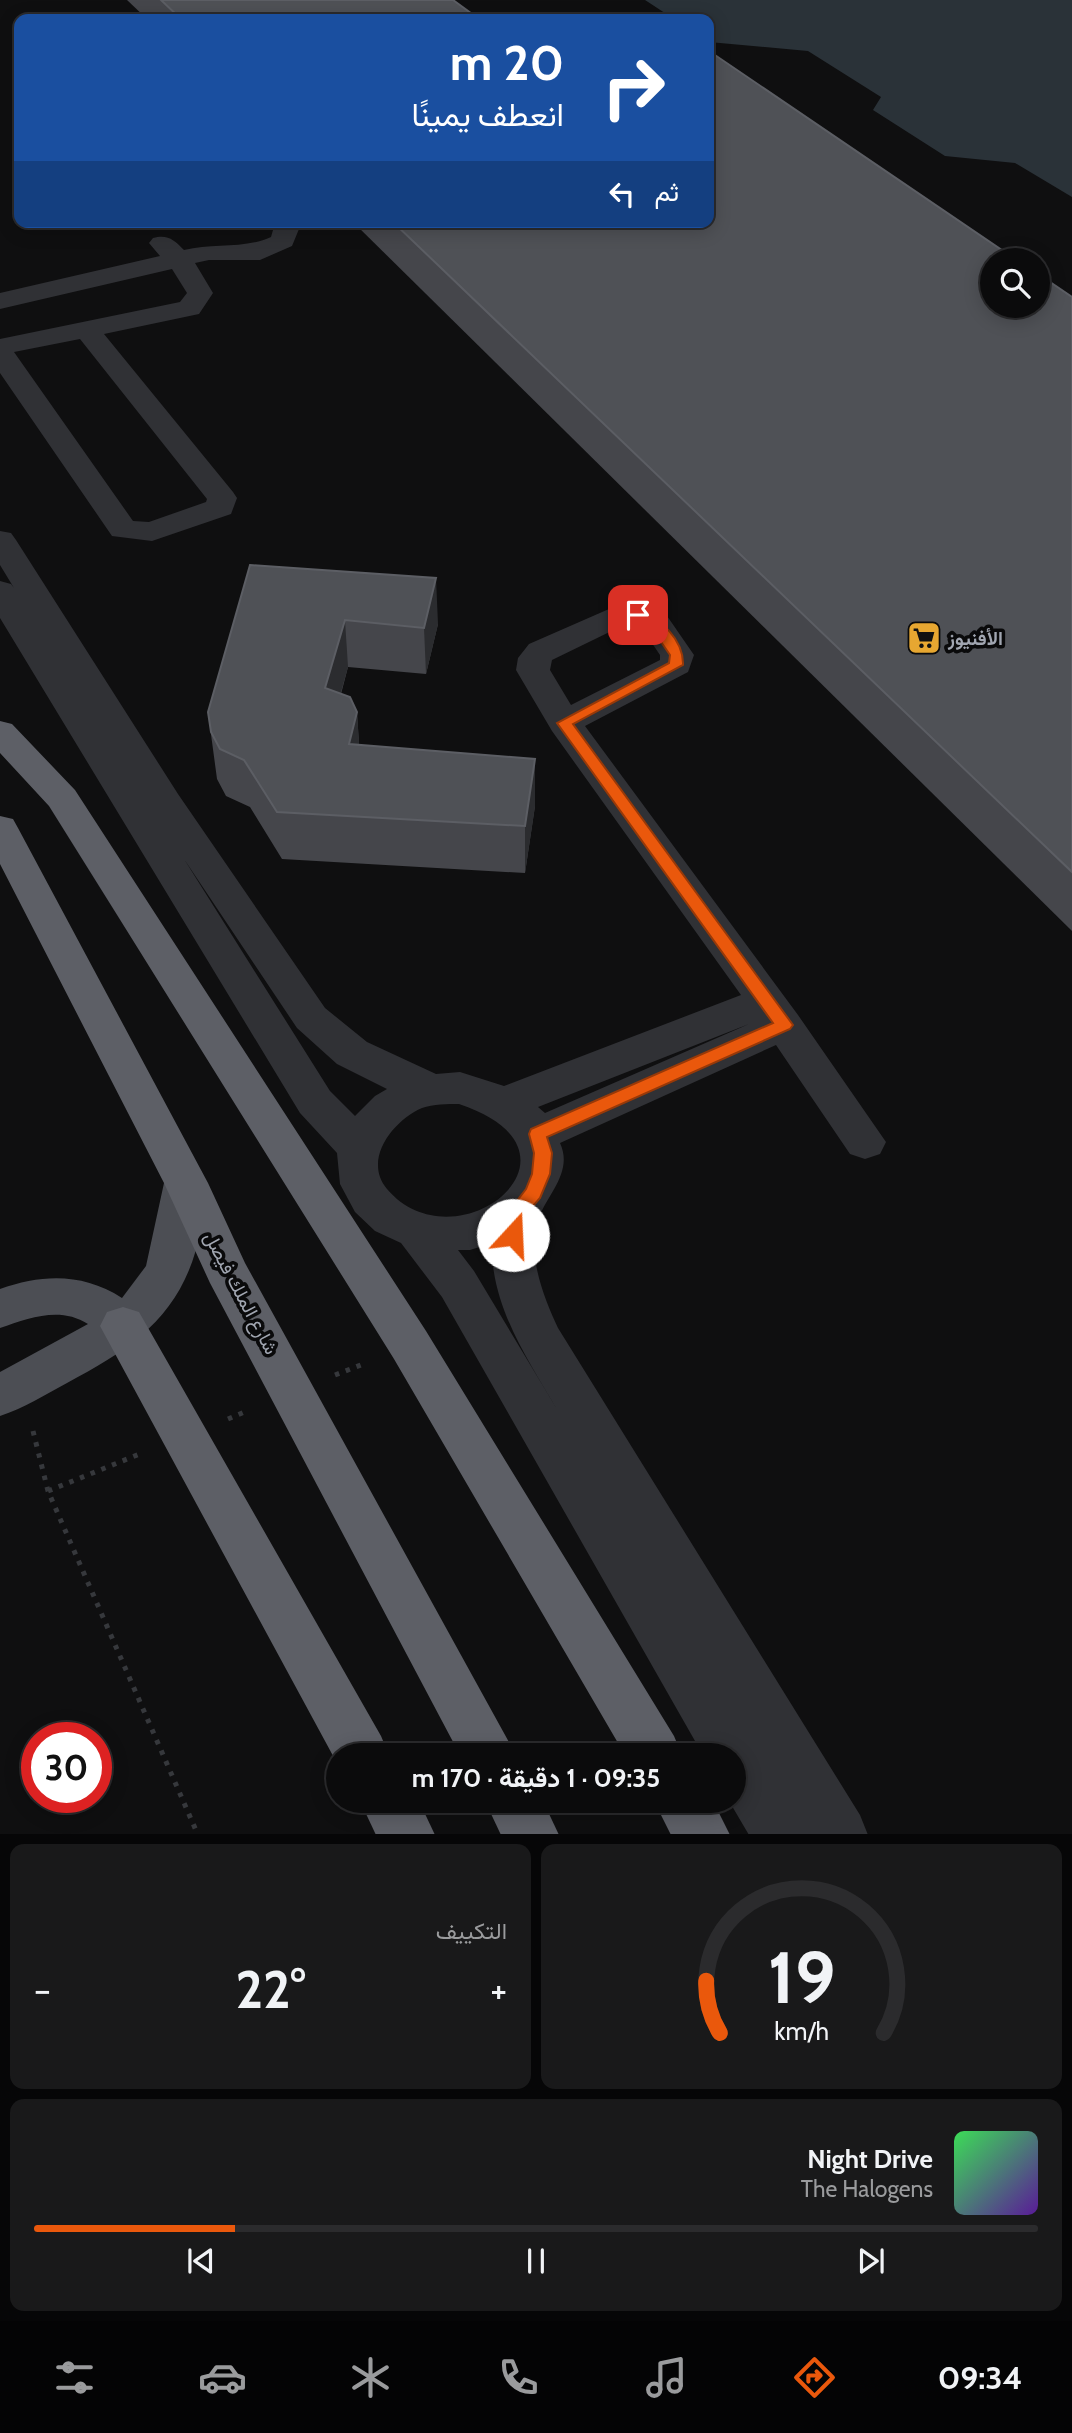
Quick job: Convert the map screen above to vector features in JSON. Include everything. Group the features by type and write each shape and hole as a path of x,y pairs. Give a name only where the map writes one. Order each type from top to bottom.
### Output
{"highway":[{"path":"0,732 62,799 141,920 410,1345 648,1743"},
{"name":"شارع الملك فيصل","path":"0,828 187,1183 226,1270 482,1743"},
{"path":"123,1326 355,1743"},
{"path":"395,1813 406,1834"},
{"path":"519,1813 530,1834"},
{"path":"689,1813 701,1834"}],"main road":[{"path":"10,1390 123,1326 156,1291 177,1237 187,1183"},
{"path":"0,1309 20,1298 69,1296 91,1302 112,1313 123,1326"}],"street":[{"path":"0,301 170,250 209,228"},
{"path":"0,283 170,250 260,252 283,242 285,228"},
{"path":"0,347 189,308 200,293 170,250"},
{"path":"0,353 123,529 152,532 220,507 222,498 86,329"},
{"path":"0,540 165,802 311,1018 352,1053 405,1080 435,1090"},
{"path":"0,592 315,1102 359,1148"},
{"path":"564,723 775,1013 865,1142"},
{"path":"507,1102 775,1013"},
{"path":"538,1134 775,1013"},
{"path":"460,1088 485,1093 507,1102 525,1116 538,1134 543,1153 541,1174 533,1193 518,1211 496,1224 471,1232 443,1235 417,1230 394,1221 375,1207 362,1188 357,1169 359,1148 369,1128 386,1110 409,1097 435,1090 460,1088"},
{"path":"518,1211 513,1235 515,1273 527,1311 540,1339 839,1834"},
{"path":"417,1230 458,1284 779,1834"}],"path":[{"path":"10,1390 48,1491 198,1834"}],"shaded area":[{"path":"645,0 1072,0 1072,197 1015,163 945,156 873,110 881,97 808,51 714,42 714,14 666,14"}],"building":[{"path":"161,0 453,0 472,14 176,14"},
{"name":"الأفنيوز","path":"714,54 999,248 980,248 980,318 1050,318 1050,282 1072,297 1072,872 399,228 714,228"},
{"path":"250,565 436,578 424,628 345,620 325,688 350,697 357,712 349,744 535,759 525,826 277,812 244,760 220,749 211,732 208,712"}],"place":[{"name":"الأفنيوز","path":"924,638"}],"route":[{"path":"513,1235 518,1211 533,1193 541,1174 543,1153 538,1134 784,1025 564,723 676,665 677,655 653,620 638,615"}]}
